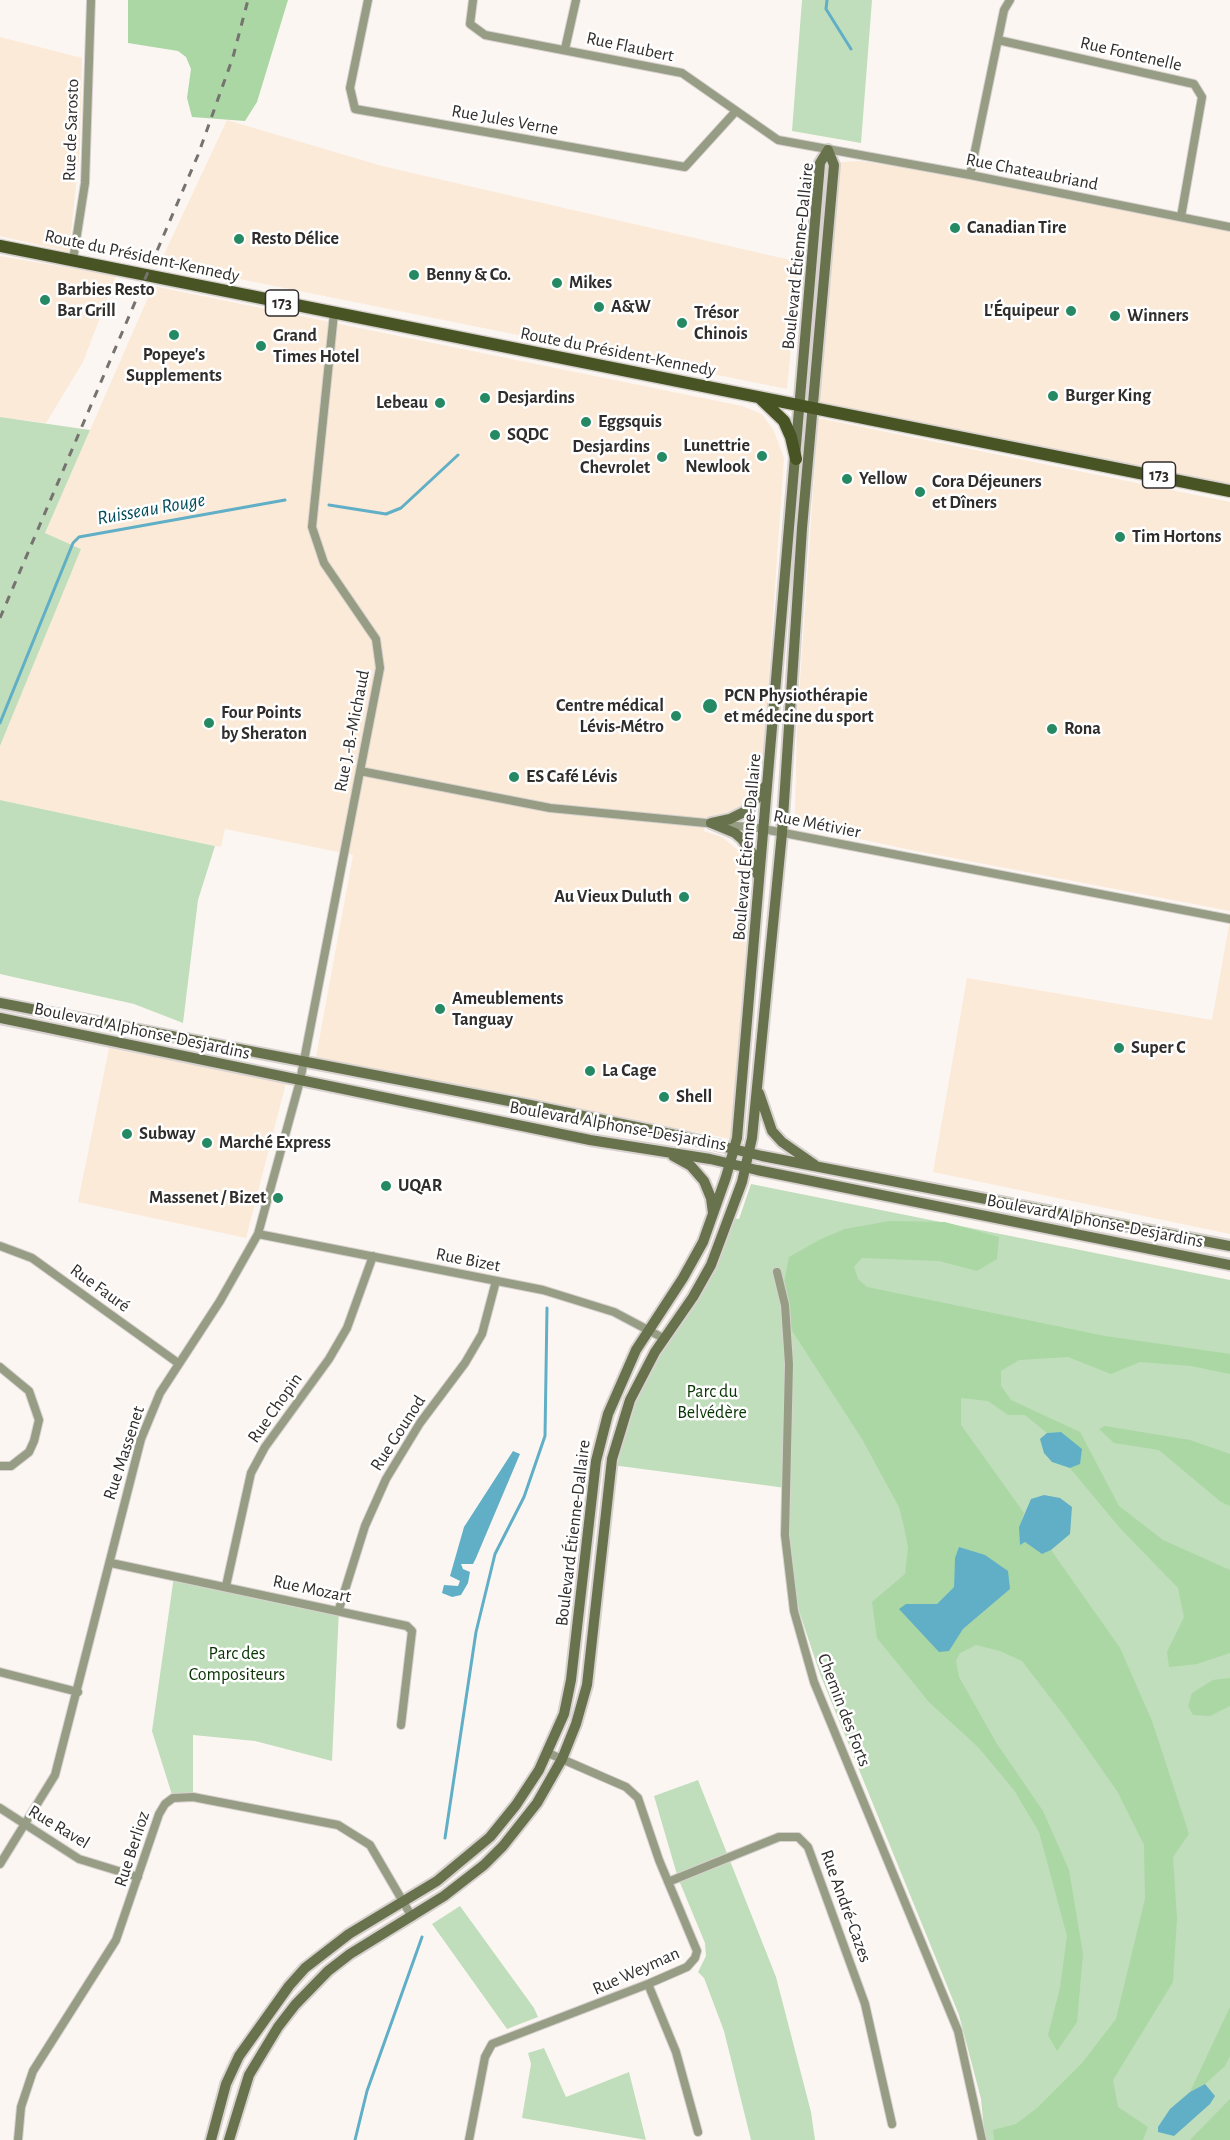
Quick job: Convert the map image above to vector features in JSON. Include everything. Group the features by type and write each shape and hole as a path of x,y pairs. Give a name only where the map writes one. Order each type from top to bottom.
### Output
{"main road":[{"name":"Route du Président-Kennedy","path":"0,246 1230,491"},
{"path":"761,399 784,421 791,437 796,459"}],"street":[{"name":"Rue de Sarosto","path":"74,260 85,183 91,0"},
{"name":"Rue Jules Verne","path":"368,0 350,88 355,110 685,167 736,111"},
{"name":"Rue Flaubert","path":"472,0 470,24 484,35 682,73 777,140 828,150"},
{"path":"565,49 576,0"},
{"path":"970,175 1004,10 1010,0"},
{"name":"Rue Fontenelle","path":"998,40 1194,84 1202,97 1181,217"},
{"name":"Rue Chateaubriand","path":"828,150 970,175 1230,227"},
{"name":"Boulevard Étienne-Dallaire","path":"229,2140 249,2075 278,2027 295,2005 328,1971 350,1954 458,1887 503,1846 537,1803 562,1759 576,1724 587,1685 612,1459 630,1400 711,1265 725,1234 746,1168 750,1153 782,833 820,163 828,150"},
{"name":"Rue J.-B.-Michaud","path":"304,1062 380,668 380,651 367,624 324,563 312,527 334,313"},
{"name":"Boulevard Étienne-Dallaire","path":"211,2140 226,2084 239,2056 289,1986 305,1968 349,1934 452,1870 490,1837 523,1796 548,1753 564,1714 570,1688 599,1446 618,1388 649,1330 683,1278 713,1216 735,1149 770,778 796,459 806,408"},
{"name":"Rue Métivier","path":"360,771 550,808 765,829 1230,919"},
{"path":"711,823 730,819 748,810 762,794 770,778"},
{"path":"711,823 735,833 747,844 755,863 759,890"},
{"name":"Boulevard Alphonse-Desjardins","path":"0,1003 541,1107 818,1167 1230,1246"},
{"name":"Boulevard Alphonse-Desjardins","path":"0,1018 590,1140 730,1164 1230,1265"},
{"name":"Rue Massenet","path":"0,1864 55,1775 111,1563 123,1501 141,1439 160,1393 220,1301 258,1234 304,1062"},
{"path":"757,1087 772,1131 782,1142 818,1167"},
{"path":"665,1152 699,1173 709,1190 713,1216"},
{"name":"Rue Bizet","path":"258,1234 543,1290 614,1312 665,1339"},
{"name":"Rue Fauré","path":"0,1246 32,1258 178,1363"},
{"name":"Rue Chopin","path":"226,1586 251,1473 265,1447 329,1359 347,1329 373,1257"},
{"name":"Chemin des Forts","path":"777,1272 785,1305 789,1364 785,1535 794,1611 814,1682 958,2031 982,2140"},
{"name":"Rue Gounod","path":"339,1609 365,1526 386,1479 420,1423 465,1363 482,1334 496,1281"},
{"path":"0,1367 29,1391 39,1420 34,1441 28,1452 11,1466 0,1466"},
{"name":"Rue Mozart","path":"111,1563 339,1609 407,1626 412,1631 401,1725"},
{"path":"0,1672 78,1692"},
{"name":"Rue Weyman","path":"469,2140 485,2057 492,2044 687,1967 695,1958 697,1951 668,1882 642,1806 632,1791 548,1753"},
{"name":"Rue Berlioz","path":"18,2140 21,2107 33,2071 116,1940 141,1862 165,1803 184,1795 338,1825 370,1845 412,1917"},
{"name":"Rue Ravel","path":"0,1808 78,1859 138,1877"},
{"name":"Rue André-Cazes","path":"668,1882 779,1837 798,1837 808,1846 847,1948 865,2004 892,2124"},
{"path":"648,1984 676,2052 699,2132"}],"shaded area":[{"path":"0,37 82,58 80,148 69,252 0,236"},
{"path":"227,120 382,166 799,262 787,389 160,263"},
{"path":"860,161 956,175 1230,229 1230,485 818,403 840,162"},
{"path":"0,256 116,276 83,362 46,423 0,417"},
{"path":"153,286 742,406 762,414 774,431 784,458 762,775 750,798 737,809 706,819 704,831 722,837 738,850 745,860 751,882 731,1139 316,1057 353,855 225,829 221,847 0,800 0,746 81,549 45,533"},
{"path":"818,418 1230,502 1230,911 803,827 795,813 797,724"},
{"path":"1230,920 1230,1234 933,1172 967,978 1212,1020"},
{"path":"109,1048 286,1083 246,1238 78,1202"}],"green space":[{"path":"128,0 288,0 257,102 245,121 192,117 187,98 191,69 186,57 178,51 128,43"},
{"path":"802,0 872,0 861,143 792,131"},
{"path":"0,417 90,430 45,533 81,549 0,746"},
{"path":"0,800 215,846 198,900 183,1023 134,1004 0,974"},
{"name":"Parc du Belvédère","path":"751,1184 1230,1280 1230,2140 985,2140 981,2099 959,2015 820,1674 799,1611 785,1535 786,1488 612,1465 630,1400 693,1297 730,1218 739,1219"},
{"path":"889,1221 945,1222 999,1237 997,1259 977,1271 939,1261 862,1258 854,1267 858,1279 867,1287 1105,1336 1230,1354 1230,1374 1191,1366 1140,1362 1111,1374 1068,1357 1019,1360 1001,1371 1001,1386 1011,1400 1080,1432 1119,1506 1163,1540 1230,1570 1230,1653 1197,1664 1169,1667 1167,1652 1184,1617 1178,1588 1120,1528 1070,1468 1080,1464 1061,1432 1047,1433 1025,1415 1008,1415 988,1401 961,1398 961,1425 1024,1513 1019,1527 1021,1544 1025,1542 1042,1554 1051,1550 1120,1648 1152,1721 1189,1834 1173,1857 1177,1919 1173,1982 1113,2080 1118,2107 1148,2127 1143,2140 994,2140 993,2130 1016,2124 1037,2108 1082,2063 1116,2019 1145,1899 1144,1845 1117,1791 1066,1718 1022,1661 1000,1651 976,1645 960,1653 956,1661 959,1677 997,1744 1043,1811 1069,1870 1083,1954 1077,2022 1057,2051 1048,2035 1060,1988 1067,1936 1039,1832 1014,1790 978,1747 929,1702 877,1638 872,1602 905,1574 908,1547 899,1507 862,1439 791,1329 783,1288 789,1257 845,1229","holes":["955,1558 1010,1589 963,1629 949,1651 906,1604 937,1604 954,1587"]},
{"path":"1105,1426 1190,1440 1230,1454 1230,1506 1221,1502 1159,1450 1114,1443 1099,1429"},
{"name":"Parc des Compositeurs","path":"174,1576 339,1609 332,1761 255,1741 193,1735 193,1797 173,1798 152,1731"},
{"path":"1230,1678 1230,1706 1210,1716 1193,1715 1188,1706 1192,1693 1213,1680"},
{"path":"698,1780 776,1977 811,2112 815,2140 751,2140 724,2031 704,1978 698,1972 706,1956 705,1943 678,1878 654,1796"},
{"path":"460,1906 534,2008 538,2017 507,2029 432,1924"},
{"path":"1230,2007 1230,2056 1225,2066 1205,2084 1190,2092"},
{"path":"544,2048 566,2097 629,2072 646,2140 522,2118 531,2064 528,2053"},
{"path":"1230,2099 1230,2140 1190,2140"}],"water":[{"path":"1061,1432 1082,1449 1080,1464 1070,1468 1052,1462 1044,1453 1040,1439 1047,1433"},
{"path":"513,1451 520,1454 476,1558 473,1564 461,1564 463,1569 470,1572 468,1583 461,1595 452,1597 442,1593 444,1585 458,1586 460,1581 450,1576 464,1527"},
{"path":"1044,1495 1060,1498 1072,1507 1070,1534 1051,1550 1042,1554 1025,1542 1020,1545 1019,1527 1031,1499"},
{"path":"959,1547 985,1555 1008,1571 1010,1589 963,1629 949,1651 939,1652 899,1609 906,1604 937,1604 954,1587 955,1558"},
{"path":"1205,2084 1215,2096 1210,2104 1174,2136 1158,2132 1158,2127 1170,2109 1190,2092"}],"waterway":[{"path":"827,0 826,9 851,49"},
{"name":"Ruisseau Rouge","path":"329,505 386,514 401,508 458,455"},
{"name":"Ruisseau Rouge","path":"0,723 73,543 79,537 285,500"},
{"path":"445,1838 476,1632 495,1554 524,1497 545,1436 547,1308"},
{"path":"355,2140 367,2091 422,1937"}],"railway":[{"path":"0,618 198,155 233,57 248,0"}],"place":[{"name":"Canadian Tire","path":"955,228"},
{"name":"Resto Délice","path":"239,239"},
{"name":"Benny & Co.","path":"414,275"},
{"name":"Mikes","path":"557,283"},
{"name":"Barbies Resto Bar Grill","path":"45,300"},
{"name":"A&W","path":"599,307"},
{"name":"L'Équipeur","path":"1071,311"},
{"name":"Winners","path":"1115,316"},
{"name":"Trésor Chinois","path":"682,323"},
{"name":"Popeye's Supplements","path":"174,335"},
{"name":"Grand Times Hotel","path":"261,346"},
{"name":"Burger King","path":"1053,396"},
{"name":"Desjardins","path":"485,398"},
{"name":"Lebeau","path":"440,403"},
{"name":"Eggsquis","path":"586,422"},
{"name":"SQDC","path":"495,435"},
{"name":"Lunettrie Newlook","path":"762,456"},
{"name":"Desjardins Chevrolet","path":"662,457"},
{"name":"Yellow","path":"847,479"},
{"name":"Cora Déjeuners et Dîners","path":"920,492"},
{"name":"Tim Hortons","path":"1120,537"},
{"name":"PCN Physiothérapie et médecine du sport","path":"710,706"},
{"name":"Centre médical Lévis-Métro","path":"676,716"},
{"name":"Four Points by Sheraton","path":"209,723"},
{"name":"Rona","path":"1052,729"},
{"name":"ES Café Lévis","path":"514,777"},
{"name":"Au Vieux Duluth","path":"684,897"},
{"name":"Ameublements Tanguay","path":"440,1009"},
{"name":"Super C","path":"1119,1048"},
{"name":"La Cage","path":"590,1071"},
{"name":"Shell","path":"664,1097"},
{"name":"Subway","path":"127,1134"},
{"name":"Marché Express","path":"207,1143"},
{"name":"UQAR","path":"386,1186"},
{"name":"Massenet / Bizet","path":"278,1198"}]}
